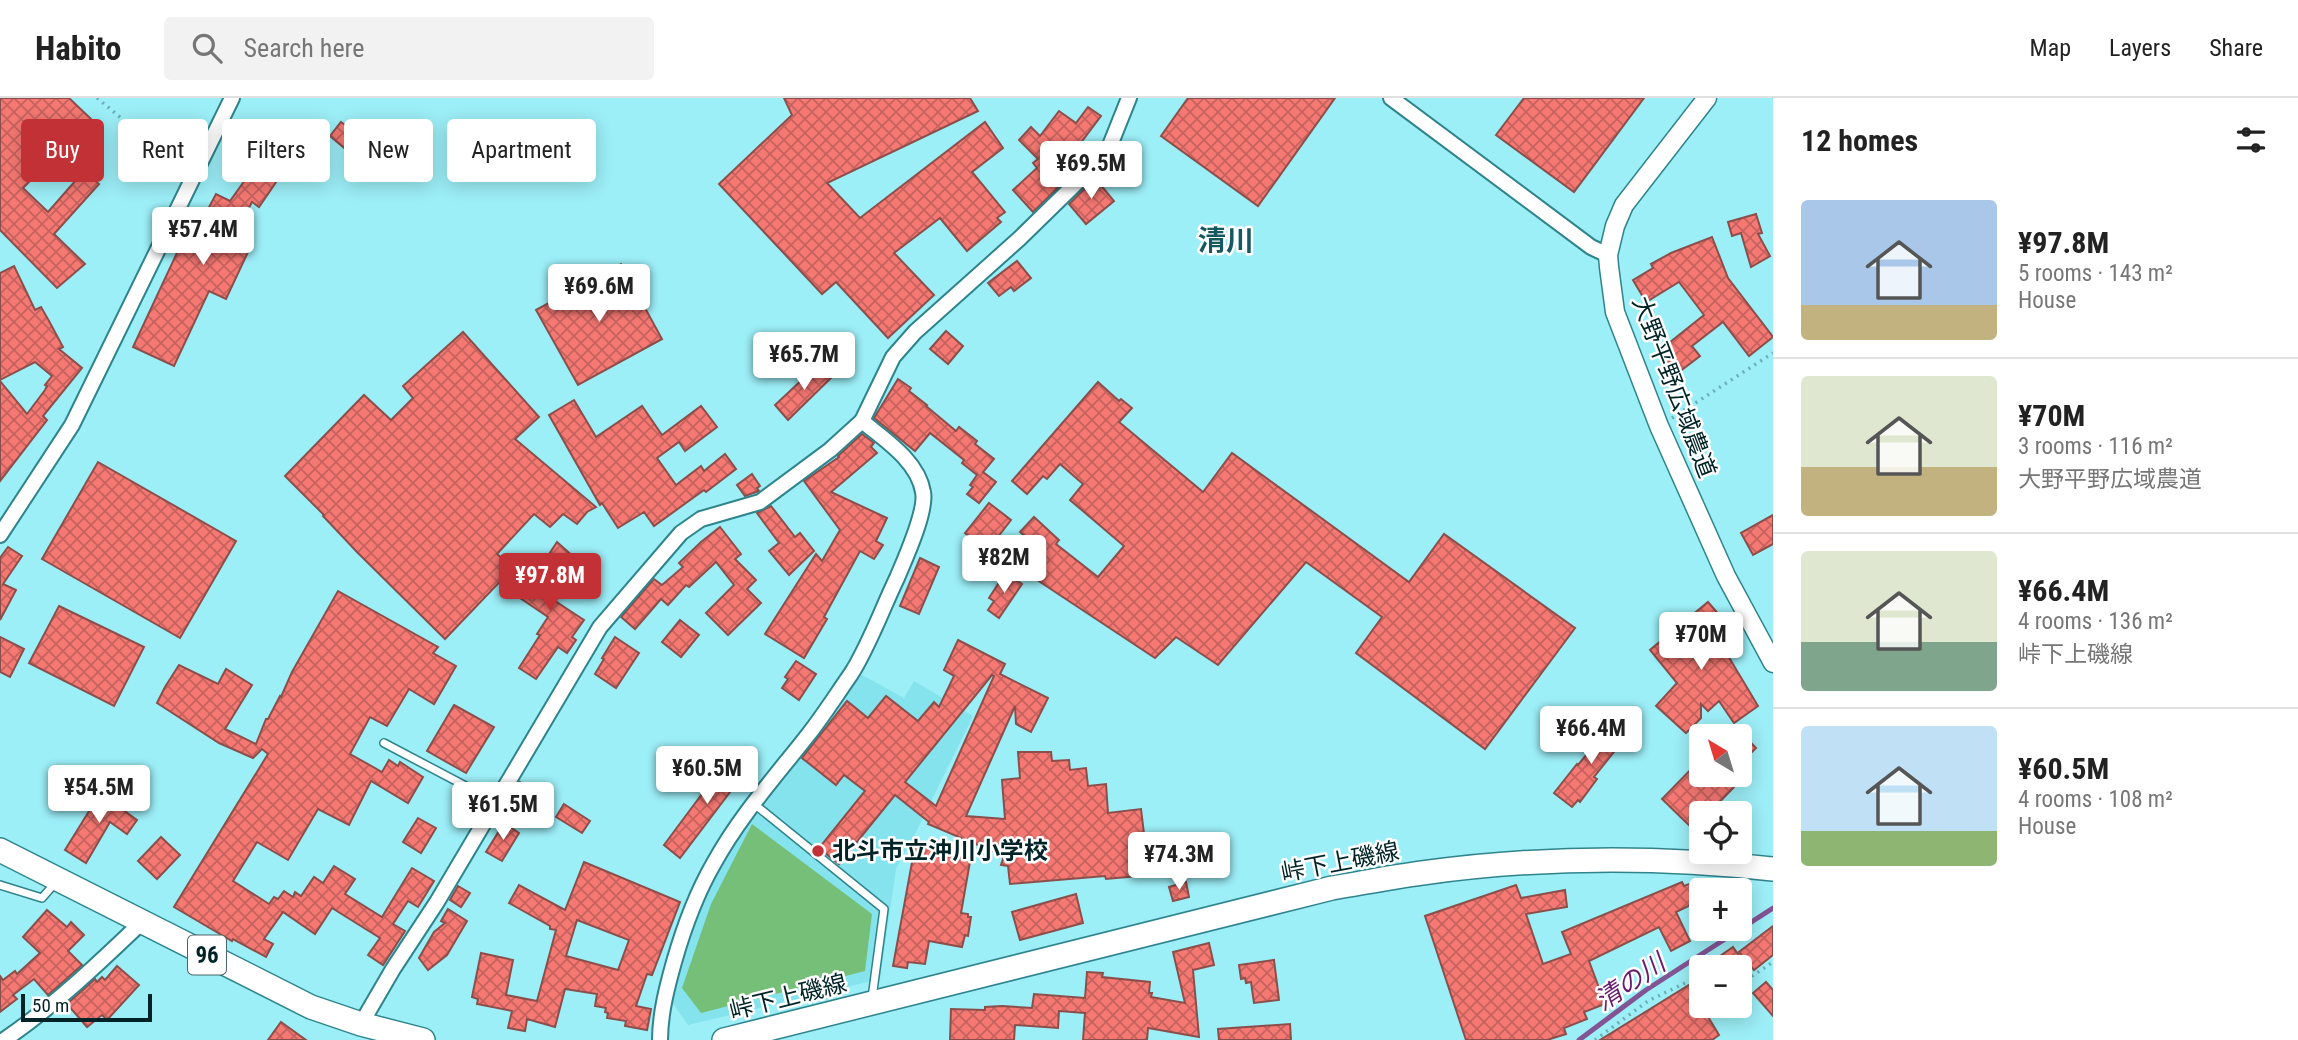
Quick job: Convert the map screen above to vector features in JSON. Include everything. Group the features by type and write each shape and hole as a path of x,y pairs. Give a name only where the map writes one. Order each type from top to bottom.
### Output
{"main road":[{"name":"96","path":"0,850 311,1007 398,1038 423,1040"},
{"name":"峠下上磯線","path":"724,1040 1332,888 1422,873 1514,863 1634,860 1729,864 1773,869"}],"street":[{"path":"208,145 232,98"},
{"path":"361,1024 393,969 438,902 600,627 681,533 701,519 760,502 830,450 862,421 892,357 915,332 1019,239 1107,153 1129,98"},
{"path":"1391,98 1591,247 1608,255"},
{"name":"大野平野広域農道","path":"1707,98 1624,205 1615,226 1608,255 1615,312 1659,426 1726,576 1773,663"},
{"path":"0,535 72,425 190,182"},
{"path":"660,1040 670,978 698,893 715,861 753,803 810,733 853,671 919,522 924,496 920,478 909,463 862,421"},
{"path":"4,1040 94,969 142,922"}],"lane":[{"path":"384,743 496,802"},
{"path":"753,803 884,909 872,1002"},
{"path":"0,884 42,898 58,880"}],"path":[{"path":"97,98 122,119"},
{"path":"1659,426 1773,353"},
{"path":"1752,976 1773,962"},
{"path":"1595,1040 1648,1001 1689,982"}],"shaded area":[{"name":"北斗市立沖川小学校","path":"862,675 904,698 914,681 973,716 896,869 880,979 688,1025 672,1002 703,901 746,822"}],"green space":[{"path":"752,824 872,914 865,971 701,1013 682,988 711,904"}],"building":[{"path":"0,98 69,98 91,119 21,119 21,182 29,182 23,188 48,212 74,182 99,184 54,234 85,264 57,288 0,230"},
{"path":"784,98 970,98 978,111 827,183 860,218 985,122 1003,148 972,172 1005,212 997,218 1001,222 967,251 940,218 894,253 934,295 888,338 836,282 822,294 719,184 792,115"},
{"path":"1188,98 1335,98 1258,206 1161,136"},
{"path":"1524,98 1644,98 1574,192 1496,135"},
{"path":"1088,107 1101,116 1077,148 1088,158 1033,212 1013,190 1037,168 1033,163 1038,159 1019,140 1031,127 1040,136 1059,111 1076,123"},
{"path":"341,122 344,124 344,148 330,136"},
{"path":"1095,178 1114,201 1086,224 1069,204"},
{"path":"244,182 276,182 259,207 252,202 230,243 248,252 226,299 209,291 174,366 133,347 190,225 198,228 216,194 230,201"},
{"path":"1756,214 1762,233 1758,234 1770,256 1751,267 1741,233 1732,236 1728,222"},
{"path":"1712,237 1728,278 1773,337 1749,356 1723,322 1692,346 1700,356 1675,375 1659,355 1671,346 1669,343 1704,315 1679,282 1646,302 1633,280 1653,268 1651,264 1671,253"},
{"path":"1017,261 1031,278 1014,291 1011,287 999,296 988,283"},
{"path":"621,264 662,339 578,385 536,310"},
{"path":"14,266 35,310 41,307 49,321 63,347 59,349 82,368 43,416 47,420 0,481 0,381 27,414 52,376 35,362 0,380 0,273"},
{"path":"946,331 963,346 948,364 930,349"},
{"path":"463,332 539,417 515,439 596,507 587,512 577,524 563,514 550,527 534,514 497,554 513,568 445,639 285,476 364,395 391,420 413,398 403,386"},
{"path":"826,364 835,374 788,420 775,405 805,377 808,380"},
{"path":"898,379 956,431 959,427 977,441 975,444 994,459 983,472 996,482 979,503 967,494 977,475 962,463 964,460 930,433 915,451 874,418"},
{"path":"1098,382 1119,401 1121,399 1132,408 1119,422 1203,492 1232,453 1409,582 1444,534 1575,628 1485,749 1356,653 1382,617 1306,562 1218,665 1176,637 1155,658 1019,568 1034,544 1020,532 1034,517 1059,540 1056,544 1098,577 1124,546 1070,500 1083,484 1060,464 1047,479 1043,476 1027,494 1012,481"},
{"path":"574,400 596,437 642,406 662,435 701,406 717,427 685,451 679,442 657,458 676,485 701,466 704,471 725,454 736,469 654,526 644,512 618,528 602,503 600,505 549,415"},
{"path":"862,434 874,443 871,447 877,453 831,492 887,518 876,541 883,545 874,559 860,551 824,617 827,619 804,658 765,634 816,554 822,561 840,530 804,481 839,457"},
{"path":"98,462 236,541 180,638 42,559"},
{"path":"752,474 760,486 757,488 759,491 745,496 737,485"},
{"path":"989,503 1011,520 987,551 965,533"},
{"path":"771,506 795,537 800,533 814,551 789,575 769,551 779,543 757,513"},
{"path":"1773,515 1773,544 1753,555 1741,533"},
{"path":"720,527 741,554 735,559 756,580 747,589 761,603 728,635 706,613 734,585 716,562 689,587 686,585 668,605 661,599 635,629 621,617 654,579 662,585 683,567 679,563"},
{"path":"557,542 576,559 543,593 584,620 572,637 576,640 567,653 558,647 536,679 519,668 548,617 520,598"},
{"path":"8,547 22,556 3,584 16,590 0,620 0,558"},
{"path":"920,558 939,567 919,614 900,606"},
{"path":"1010,576 1022,584 999,618 988,610 994,601 989,598 1002,578 1007,581"},
{"path":"338,591 438,647 433,653 456,666 434,704 409,689 387,726 370,717 350,754 382,772 389,760 398,766 400,762 423,777 408,803 371,781 349,825 318,809 288,860 257,842 233,881 269,904 274,897 278,899 284,891 293,897 295,892 301,896 314,877 323,883 334,866 355,879 345,894 382,917 412,868 434,881 418,907 408,901 393,924 405,931 383,965 368,955 380,938 332,908 315,934 283,912 264,939 273,944 266,957 233,939 232,941 174,907 268,754 262,749 253,758 219,743 157,703 165,687 179,665 218,684 226,669 252,685 225,729 256,744 266,719 281,697 292,672"},
{"path":"1708,602 1727,624 1715,634 1758,706 1734,723 1719,701 1708,711 1701,704 1701,718 1695,724 1689,724 1686,733 1656,706 1677,683 1650,650"},
{"path":"59,606 144,647 114,706 29,663"},
{"path":"680,620 699,635 681,657 662,642"},
{"path":"0,637 24,649 10,677 0,672"},
{"path":"615,637 639,653 616,688 595,674"},
{"path":"958,640 1005,664 1000,674 1048,698 1031,732 1016,724 1015,706 966,816 1005,819 1002,780 1020,778 1018,752 1051,752 1052,761 1069,760 1070,770 1086,768 1088,786 1106,784 1108,813 1141,809 1149,875 1010,884 1008,866 1001,865 1004,856 928,824 929,822 895,795 839,864 819,848 865,791 844,775 836,785 802,758 847,701 868,718 886,696 918,721 934,702 939,707 954,676 944,670","holes":["992,675 994,676 936,806 905,782"]},
{"path":"796,661 816,674 799,700 782,688 788,679 785,677"},
{"path":"454,705 494,727 466,773 427,751"},
{"path":"1614,721 1629,733 1594,777 1597,779 1580,802 1578,800 1572,807 1554,793"},
{"path":"736,754 752,763 680,858 664,845 719,771 724,774"},
{"path":"1689,771 1689,788 1733,788 1721,801 1689,801 1689,825 1662,799"},
{"path":"520,782 529,788 532,784 544,792 534,808 528,805 523,813 507,803"},
{"path":"104,787 120,796 115,804 137,820 127,834 110,822 86,863 65,850"},
{"path":"564,804 590,821 582,833 556,817"},
{"path":"418,818 436,828 421,853 403,842"},
{"path":"504,823 519,833 502,861 486,852"},
{"path":"161,837 180,855 157,879 138,861"},
{"path":"915,846 971,856 961,913 971,917 968,936 965,935 962,947 929,941 925,964 908,962 907,968 893,966"},
{"path":"584,862 680,902 652,975 647,974 636,1006 651,1009 647,1030 625,1026 626,1021 607,1018 606,1008 595,1006 597,994 565,989 555,1027 527,1019 525,1031 508,1028 512,1011 477,1004 478,999 472,997 481,953 513,960 506,995 537,1001 556,930 550,929 550,926 509,903 519,885 565,910","holes":["577,920 629,940 618,970 566,956"]},
{"path":"1186,882 1189,897 1173,901 1169,887"},
{"path":"1682,882 1684,886 1689,884 1689,906 1676,912 1690,941 1671,951 1659,927 1589,961 1605,1004 1584,1012 1587,1019 1564,1028 1566,1034 1547,1040 1466,1040 1425,916 1516,885 1521,898 1565,890 1567,907 1526,914 1543,964 1571,954 1562,932"},
{"path":"458,886 470,893 461,907 450,900"},
{"path":"1076,894 1083,923 1020,940 1012,912"},
{"path":"448,909 467,921 447,955 428,970 419,958 434,932 445,923 441,921"},
{"path":"47,910 67,927 71,922 84,935 68,951 82,965 48,995 34,979 13,995 17,999 0,1012 0,976 3,980 15,971 17,974 40,953 23,937"},
{"path":"1773,926 1773,955 1754,970 1752,955 1742,955 1739,952"},
{"path":"1209,943 1214,965 1193,970 1199,1037 1148,1028 1147,1040 1083,1040 1085,1013 1059,1011 1058,1028 1015,1025 1014,1040 950,1040 951,1009 985,1010 985,1007 1002,1006 1032,1008 1034,994 1085,998 1087,972 1103,973 1102,977 1150,982 1151,997 1185,1003 1173,952"},
{"path":"1733,947 1739,955 1722,955"},
{"path":"1274,960 1279,1000 1254,1003 1251,982 1246,983 1245,978 1241,979 1239,965"},
{"path":"117,966 139,985 107,1020 102,1015 87,1027 67,1004 95,979 97,982 102,977 105,980"},
{"path":"1766,982 1773,990 1773,1016 1753,993"},
{"path":"1689,985 1689,1018 1709,1018 1719,1035 1712,1040 1600,1040"},
{"path":"281,1022 306,1040 268,1040"},
{"path":"1290,1024 1291,1040 1219,1040 1218,1029"}],"waterway":[{"name":"清の川","path":"1579,1040 1646,990 1773,908"}],"place":[{"name":"北斗市立沖川小学校","path":"818,851"}],"district":[{"name":"清川","path":"1226,240"}]}
